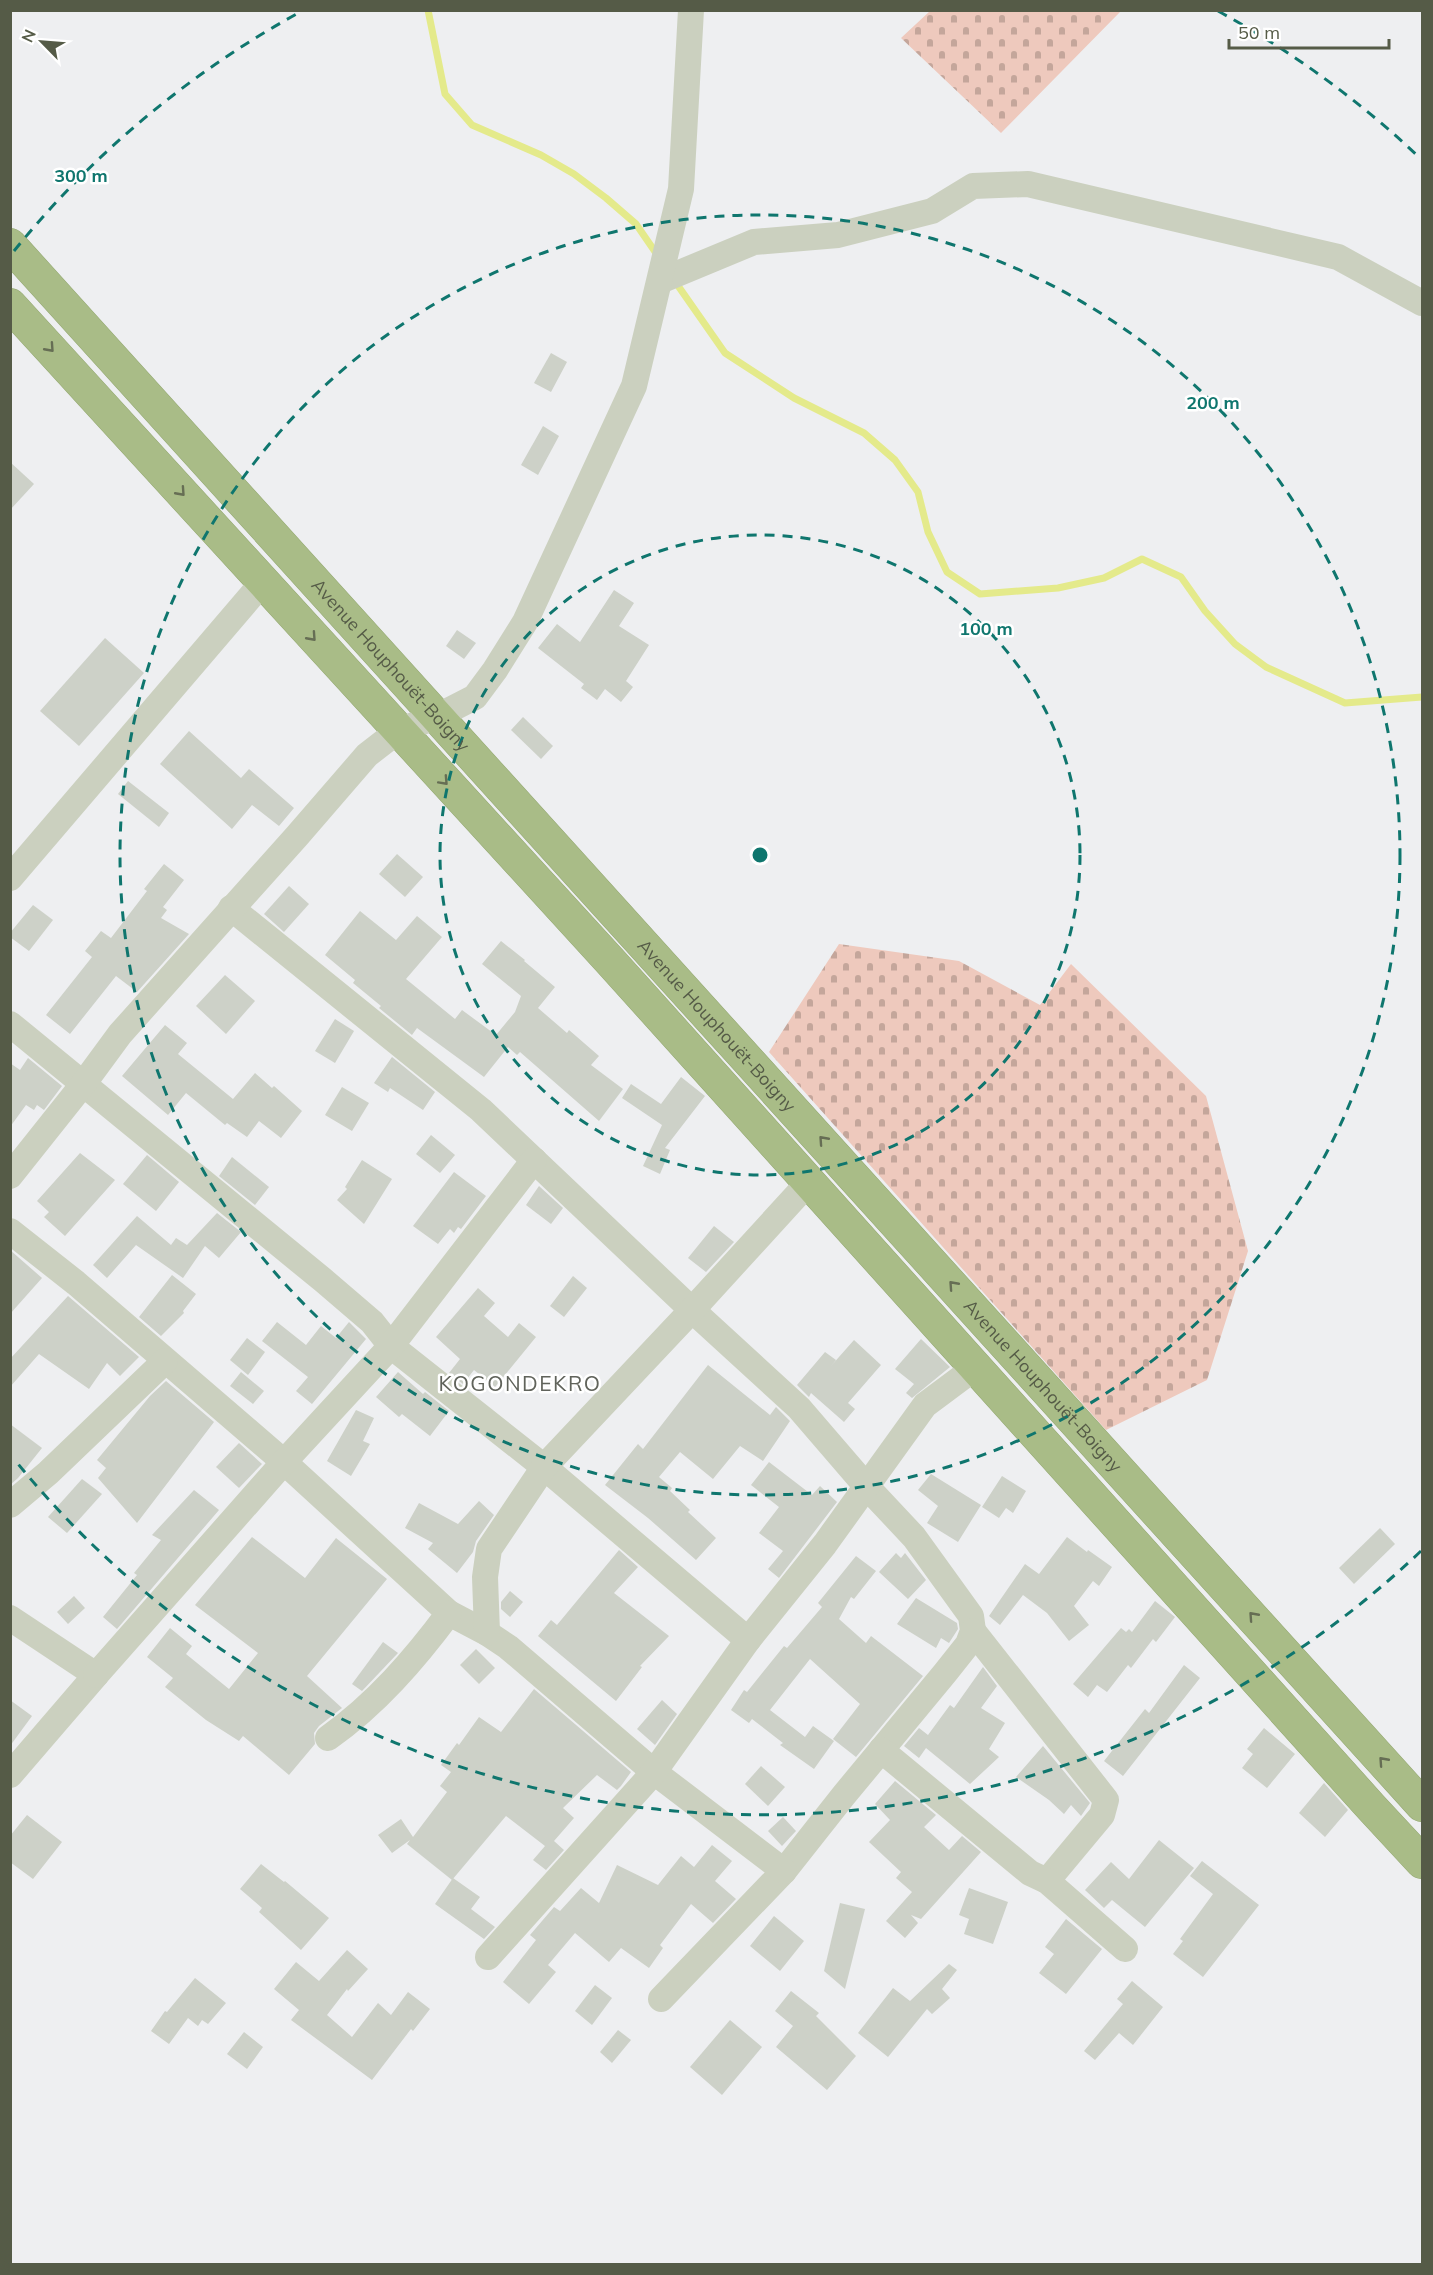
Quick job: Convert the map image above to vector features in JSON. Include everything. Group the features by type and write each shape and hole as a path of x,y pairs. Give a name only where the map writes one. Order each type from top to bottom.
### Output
{"highway":[{"name":"Avenue Houphouët-Boigny","path":"10,245 1422,1805"},
{"name":"Avenue Houphouët-Boigny","path":"10,305 611,962 1422,1862"}],"street":[{"path":"10,1176 120,1034 367,754 398,731 438,716 475,697 525,622 634,386 681,189 691,10"},
{"path":"660,281 754,242 838,235 932,211 973,186 1028,184 1338,257 1422,303"},
{"path":"10,878 263,582"},
{"path":"231,908 481,1110 799,1408 867,1487 914,1536 971,1616 973,1631 1106,1800 1102,1815 1047,1881"},
{"path":"10,1024 372,1322 391,1346 544,1467 748,1640"},
{"path":"10,1775 284,1462 391,1346 534,1160"},
{"path":"487,1633 485,1577 489,1549 544,1467 808,1183"},
{"path":"10,1231 284,1462 449,1613 508,1647 654,1772 784,1871"},
{"path":"10,1505 48,1473 165,1361"},
{"path":"488,1957 654,1772 748,1640 825,1544 925,1405 976,1367"},
{"path":"328,1738 355,1719 416,1657 449,1613"},
{"path":"10,1618 96,1675"},
{"path":"661,1999 784,1871 962,1651 973,1631"},
{"path":"881,1750 1030,1873 1047,1881 1125,1949"}],"green space":[{"path":"930,11 1121,11 1001,133 901,38"},
{"path":"839,944 959,961 1040,1005 1071,964 1206,1096 1248,1251 1207,1380 1106,1430 769,1052"}],"building":[{"path":"551,353 567,362 551,392 534,383"},
{"path":"543,426 559,436 538,475 521,465"},
{"path":"10,462 34,484 10,510"},
{"path":"614,590 634,603 619,626 649,645 626,681 633,687 621,702 605,689 597,700 581,688 584,684 538,648 557,624 580,642"},
{"path":"457,630 476,643 464,659 446,646"},
{"path":"105,638 144,673 79,746 40,711"},
{"path":"523,717 553,746 541,759 511,730"},
{"path":"189,731 241,778 249,769 294,808 279,826 252,805 232,829 160,764"},
{"path":"128,781 169,813 159,827 118,794"},
{"path":"397,854 423,877 405,897 379,874"},
{"path":"164,864 184,880 163,907 167,910 161,918 189,934 137,992 116,976 70,1034 46,1015 92,957 85,951 101,931 111,938 147,891 144,889"},
{"path":"289,886 309,904 284,932 264,914"},
{"path":"33,905 53,920 29,951 10,937 10,933"},
{"path":"360,911 396,940 417,916 442,937 406,979 455,1019 462,1010 496,1035 515,1012 521,996 482,964 501,941 525,960 555,987 538,1008 567,1033 569,1030 599,1056 591,1065 623,1089 599,1121 520,1052 517,1055 508,1047 484,1077 417,1028 412,1035 379,1008 381,1006 353,983 355,980 325,955"},
{"path":"225,975 255,1001 226,1034 196,1006"},
{"path":"335,1019 354,1031 335,1063 315,1051"},
{"path":"165,1025 187,1043 178,1054 233,1099 255,1073 272,1088 274,1086 302,1111 281,1138 259,1121 247,1137 227,1123 225,1125 186,1093 168,1115 122,1076"},
{"path":"392,1057 435,1092 423,1110 390,1088 388,1092 374,1083"},
{"path":"28,1058 62,1086 44,1110 37,1105 34,1110 26,1105 10,1127 10,1063 20,1070"},
{"path":"681,1077 705,1096 665,1148 670,1150 660,1174 643,1166 662,1125 622,1098 631,1084 661,1104"},
{"path":"342,1087 369,1103 352,1131 325,1115"},
{"path":"431,1135 455,1155 440,1173 416,1154"},
{"path":"80,1153 115,1180 65,1236 44,1217 49,1212 37,1201"},
{"path":"147,1155 179,1182 156,1211 123,1184"},
{"path":"232,1157 269,1187 255,1205 219,1176"},
{"path":"362,1160 392,1179 364,1224 337,1200 347,1189 345,1187"},
{"path":"454,1172 486,1196 461,1229 458,1227 454,1233 450,1229 438,1244 413,1226"},
{"path":"539,1186 563,1208 551,1224 526,1205"},
{"path":"217,1213 241,1232 219,1258 205,1246 183,1278 136,1245 107,1278 93,1265 137,1216 171,1245 176,1238 187,1245"},
{"path":"714,1226 734,1242 706,1272 688,1258"},
{"path":"10,1250 42,1278 10,1314"},
{"path":"172,1275 196,1294 183,1311 184,1313 161,1336 139,1317"},
{"path":"573,1276 587,1288 564,1317 550,1306"},
{"path":"478,1288 495,1303 484,1316 508,1337 519,1323 536,1337 495,1387 474,1370 463,1384 449,1373 460,1359 436,1337"},
{"path":"68,1296 139,1357 120,1376 107,1363 89,1389 39,1354 10,1387 10,1359"},
{"path":"277,1322 306,1345 321,1326 336,1338 349,1322 366,1339 312,1404 296,1391 308,1377 262,1341"},
{"path":"247,1338 265,1352 248,1375 230,1360"},
{"path":"921,1339 950,1367 912,1398 906,1393 914,1384 895,1369"},
{"path":"854,1340 881,1365 848,1403 855,1409 844,1422 811,1393 809,1397 797,1385 825,1352 836,1360 831,1366"},
{"path":"708,1365 770,1415 776,1407 790,1421 763,1461 740,1446 713,1479 680,1452 659,1477 672,1488 670,1491 690,1510 688,1512 716,1538 696,1560 648,1518 605,1485 638,1444 643,1449"},
{"path":"241,1372 264,1391 253,1404 230,1386"},
{"path":"398,1372 423,1394 425,1392 449,1411 430,1436 402,1414 399,1417 376,1397"},
{"path":"166,1381 214,1422 137,1523 98,1478 106,1468 97,1460 150,1396"},
{"path":"356,1410 374,1418 363,1441 370,1444 351,1476 327,1461"},
{"path":"10,1424 42,1448 10,1485"},
{"path":"239,1443 262,1464 239,1488 216,1467"},
{"path":"769,1462 812,1495 820,1486 837,1502 779,1578 768,1569 783,1551 759,1533 779,1507 751,1485"},
{"path":"931,1474 981,1505 958,1542 927,1523 938,1506 918,1490"},
{"path":"1002,1476 1026,1491 1013,1513 1006,1508 999,1518 982,1507"},
{"path":"82,1479 102,1494 67,1533 48,1517"},
{"path":"194,1490 219,1510 117,1629 103,1617 137,1575 134,1573 161,1540 152,1535"},
{"path":"479,1501 494,1515 476,1541 473,1552 457,1573 428,1549 433,1543 405,1528 419,1503 458,1524"},
{"path":"1380,1528 1395,1544 1354,1584 1339,1568"},
{"path":"252,1537 305,1578 336,1538 387,1579 307,1676 342,1708 319,1726 314,1733 315,1744 289,1775 243,1736 239,1741 206,1720 165,1687 173,1678 147,1657 170,1628 192,1646 186,1654 229,1689 258,1653 195,1605"},
{"path":"1067,1537 1112,1567 1099,1586 1093,1581 1074,1606 1089,1625 1069,1641 1047,1613 1023,1595 1000,1625 989,1616 1025,1564 1039,1574"},
{"path":"619,1550 638,1567 614,1593 669,1636 640,1666 642,1667 616,1701 538,1636 551,1620 557,1625"},
{"path":"896,1553 901,1558 905,1553 926,1580 908,1599 879,1572"},
{"path":"856,1556 876,1571 854,1599 851,1597 839,1619 866,1643 871,1636 923,1676 856,1757 833,1739 860,1704 810,1659 770,1710 805,1737 813,1726 834,1741 814,1769 780,1745 783,1743 752,1719 749,1723 731,1710 744,1690 747,1692 784,1646 787,1648 822,1607 818,1603"},
{"path":"510,1591 523,1602 510,1617 501,1609 501,1602"},
{"path":"74,1596 85,1608 68,1624 57,1612"},
{"path":"916,1598 957,1623 958,1629 949,1643 941,1638 936,1648 897,1624"},
{"path":"1155,1601 1175,1617 1156,1642 1153,1639 1131,1668 1128,1665 1107,1692 1097,1685 1088,1697 1073,1684 1121,1628 1126,1632 1129,1629 1132,1632"},
{"path":"383,1642 398,1653 362,1691 352,1684"},
{"path":"476,1649 495,1668 479,1684 460,1665"},
{"path":"1184,1665 1200,1678 1123,1776 1104,1761 1145,1709 1149,1713"},
{"path":"983,1667 997,1686 981,1708 1005,1723 989,1749 999,1757 970,1784 926,1748 919,1758 904,1746 919,1728 928,1735 950,1705 954,1708"},
{"path":"534,1689 631,1772 621,1786 617,1790 597,1775 563,1808 574,1818 554,1841 564,1850 546,1870 533,1860 545,1846 506,1816 452,1880 407,1844 410,1840 392,1853 378,1835 401,1819 413,1837 447,1792 440,1786 451,1772 441,1765 479,1717 501,1732"},
{"path":"10,1700 32,1716 10,1746"},
{"path":"662,1700 677,1714 655,1745 637,1729"},
{"path":"1264,1728 1295,1754 1267,1788 1242,1768 1253,1754 1247,1749"},
{"path":"1043,1746 1090,1803 1081,1816 1071,1805 1064,1814 1049,1800 1016,1777"},
{"path":"761,1766 785,1787 768,1806 745,1784"},
{"path":"895,1781 936,1815 924,1827 949,1850 962,1836 981,1852 921,1919 911,1915 918,1923 905,1938 886,1921 912,1892 896,1878 901,1872 869,1842 890,1820 875,1804"},
{"path":"1324,1783 1348,1810 1325,1837 1299,1813"},
{"path":"27,1815 62,1842 33,1879 10,1862 10,1836"},
{"path":"783,1817 796,1831 782,1846 768,1831"},
{"path":"1159,1840 1194,1868 1145,1927 1112,1900 1104,1908 1085,1890 1111,1862 1129,1879"},
{"path":"712,1845 732,1861 715,1881 736,1899 713,1923 691,1904 660,1945 663,1948 649,1968 621,1948 609,1962 575,1933 548,1965 556,1972 529,2004 503,1982 536,1940 530,1935 554,1907 560,1911 581,1888 599,1903 617,1865 658,1885 681,1856 694,1867"},
{"path":"1202,1861 1259,1905 1203,1977 1173,1954 1183,1941 1180,1939 1213,1894 1190,1876"},
{"path":"261,1864 329,1918 301,1950 259,1912 262,1908 240,1889"},
{"path":"453,1878 480,1897 471,1909 495,1927 484,1939 435,1904"},
{"path":"969,1888 1008,1902 993,1944 964,1934 969,1919 959,1915"},
{"path":"840,1903 865,1909 845,1989 824,1971"},
{"path":"774,1916 804,1941 780,1971 750,1946"},
{"path":"1066,1919 1102,1949 1066,1994 1039,1973 1054,1954 1045,1947"},
{"path":"347,1950 368,1969 348,1991 347,1989 327,2015 352,2037 378,2003 391,2015 408,1992 430,2009 413,2031 411,2029 372,2080 291,2020 299,2010 274,1989 296,1962 319,1981"},
{"path":"949,1964 957,1970 942,1989 950,1998 932,2014 927,2009 888,2057 858,2033 893,1988 910,2001"},
{"path":"195,1978 226,2003 208,2024 202,2020 198,2026 188,2018 169,2044 151,2031 165,2011 167,2012"},
{"path":"1132,1981 1163,2007 1133,2045 1119,2033 1095,2060 1084,2051 1123,2004 1117,1999"},
{"path":"595,1985 612,1998 592,2025 575,2011"},
{"path":"791,1991 819,2013 816,2016 856,2056 827,2090 776,2047 793,2026 775,2011"},
{"path":"730,2020 762,2047 722,2095 690,2067"},
{"path":"618,2030 631,2040 612,2063 600,2052"},
{"path":"244,2032 263,2047 247,2069 227,2054"}],"waterway":[{"path":"428,10 445,94 472,125 541,155 574,174 636,224 658,256"},
{"path":"674,280 725,353 794,398 864,433 895,460 918,492 928,532 947,572 980,594 1058,588 1104,578 1142,559 1181,577 1205,611 1235,644 1266,667 1345,703 1422,697"}],"district":[{"name":"KOGONDEKRO","path":"520,1384"}]}
